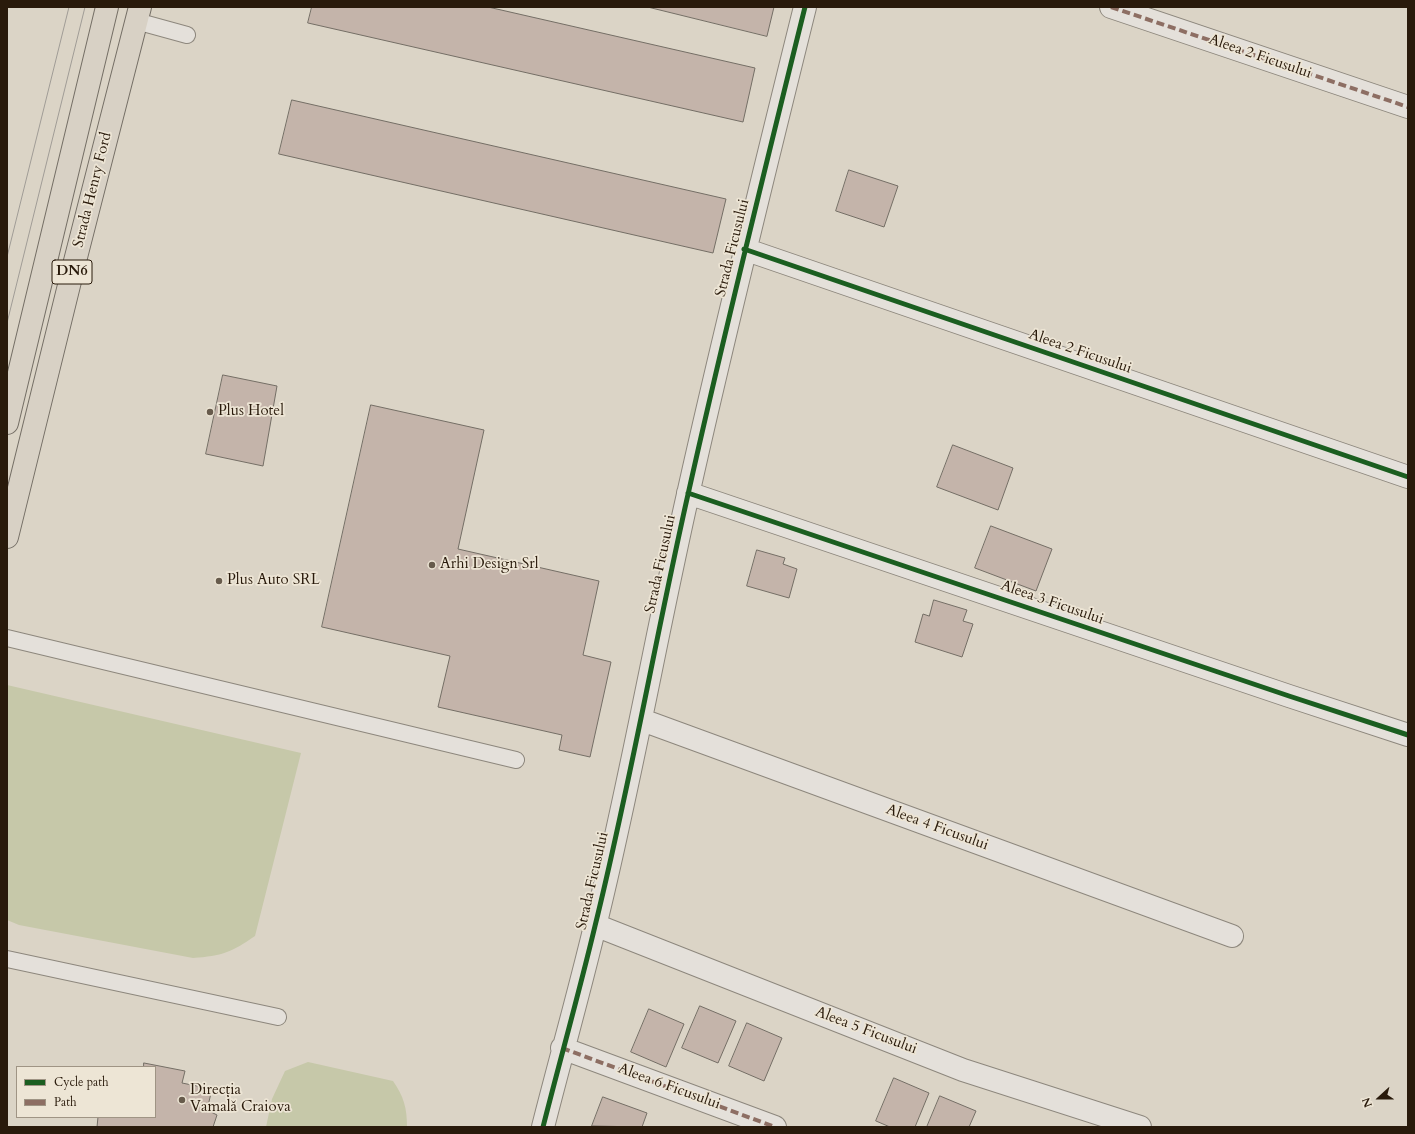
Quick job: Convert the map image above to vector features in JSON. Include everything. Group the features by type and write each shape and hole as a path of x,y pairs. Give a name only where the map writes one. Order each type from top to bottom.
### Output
{"main road":[{"name":"Strada Henry Ford","path":"7,424 107,7"},
{"name":"Strada Henry Ford","path":"7,537 138,14"}],"street":[{"name":"Strada Ficusului","path":"543,1127 562,1048 595,925 642,720 688,493 744,249 805,7"},
{"name":"Aleea 2 Ficusului","path":"1111,7 1408,107"},
{"name":"Aleea 2 Ficusului","path":"744,249 1408,477"},
{"name":"Aleea 3 Ficusului","path":"688,493 1281,694 1408,735"},
{"name":"Aleea 4 Ficusului","path":"642,720 1232,936"},
{"name":"Aleea 5 Ficusului","path":"595,925 963,1070 1140,1127"},
{"name":"Aleea 6 Ficusului","path":"562,1048 775,1127"}],"lane":[{"path":"138,14 187,35"},
{"path":"7,638 516,760"},
{"path":"7,959 278,1018"}],"green space":[{"path":"7,685 301,753 255,936 240,946 226,952 212,956 193,958 19,925 7,920"},
{"path":"308,1062 393,1081 400,1092 404,1103 407,1127 266,1127 272,1099 285,1071"}],"building":[{"path":"312,7 488,7 755,68 743,122 308,23"},
{"path":"648,7 774,7 767,36"},
{"path":"292,100 726,199 713,253 279,154"},
{"path":"849,170 898,186 884,227 836,211"},
{"path":"223,375 277,386 263,466 206,454"},
{"name":"Arhi Design Srl","path":"371,405 484,430 458,549 599,581 583,655 611,662 590,757 559,750 562,735 438,707 450,656 322,627"},
{"path":"953,445 1013,468 998,510 937,487"},
{"path":"991,526 1052,549 1036,591 975,568"},
{"path":"757,550 785,558 783,564 797,569 789,598 747,586"},
{"path":"934,600 967,610 963,621 973,624 962,657 915,642 923,614 929,616"},
{"path":"700,1006 736,1021 718,1063 682,1048"},
{"path":"649,1009 684,1024 666,1067 631,1052"},
{"path":"747,1023 782,1038 764,1081 729,1066"},
{"name":"Direcția Vamală Craiova","path":"144,1063 185,1071 182,1083 212,1089 207,1110 217,1115 213,1127 97,1127 98,1118 156,1118 156,1066 144,1066"},
{"path":"894,1078 929,1093 915,1127 890,1127 876,1121"},
{"path":"940,1096 976,1111 969,1127 927,1127"},
{"path":"603,1097 647,1113 642,1127 592,1126"}],"tram line":[{"path":"7,257 69,7"},
{"path":"7,323 85,7"}],"marked path":[{"path":"1111,7 1408,107"},
{"path":"562,1048 775,1127"}],"cycle path":[{"path":"543,1127 583,976 608,872 677,544 746,248 805,7"},
{"path":"744,249 1408,477"},
{"path":"688,493 1408,735"}],"place":[{"name":"Plus Hotel","path":"210,412"},
{"name":"Arhi Design Srl","path":"432,565"},
{"name":"Plus Auto SRL","path":"219,581"},
{"name":"Direcția Vamală Craiova","path":"182,1100"}]}
